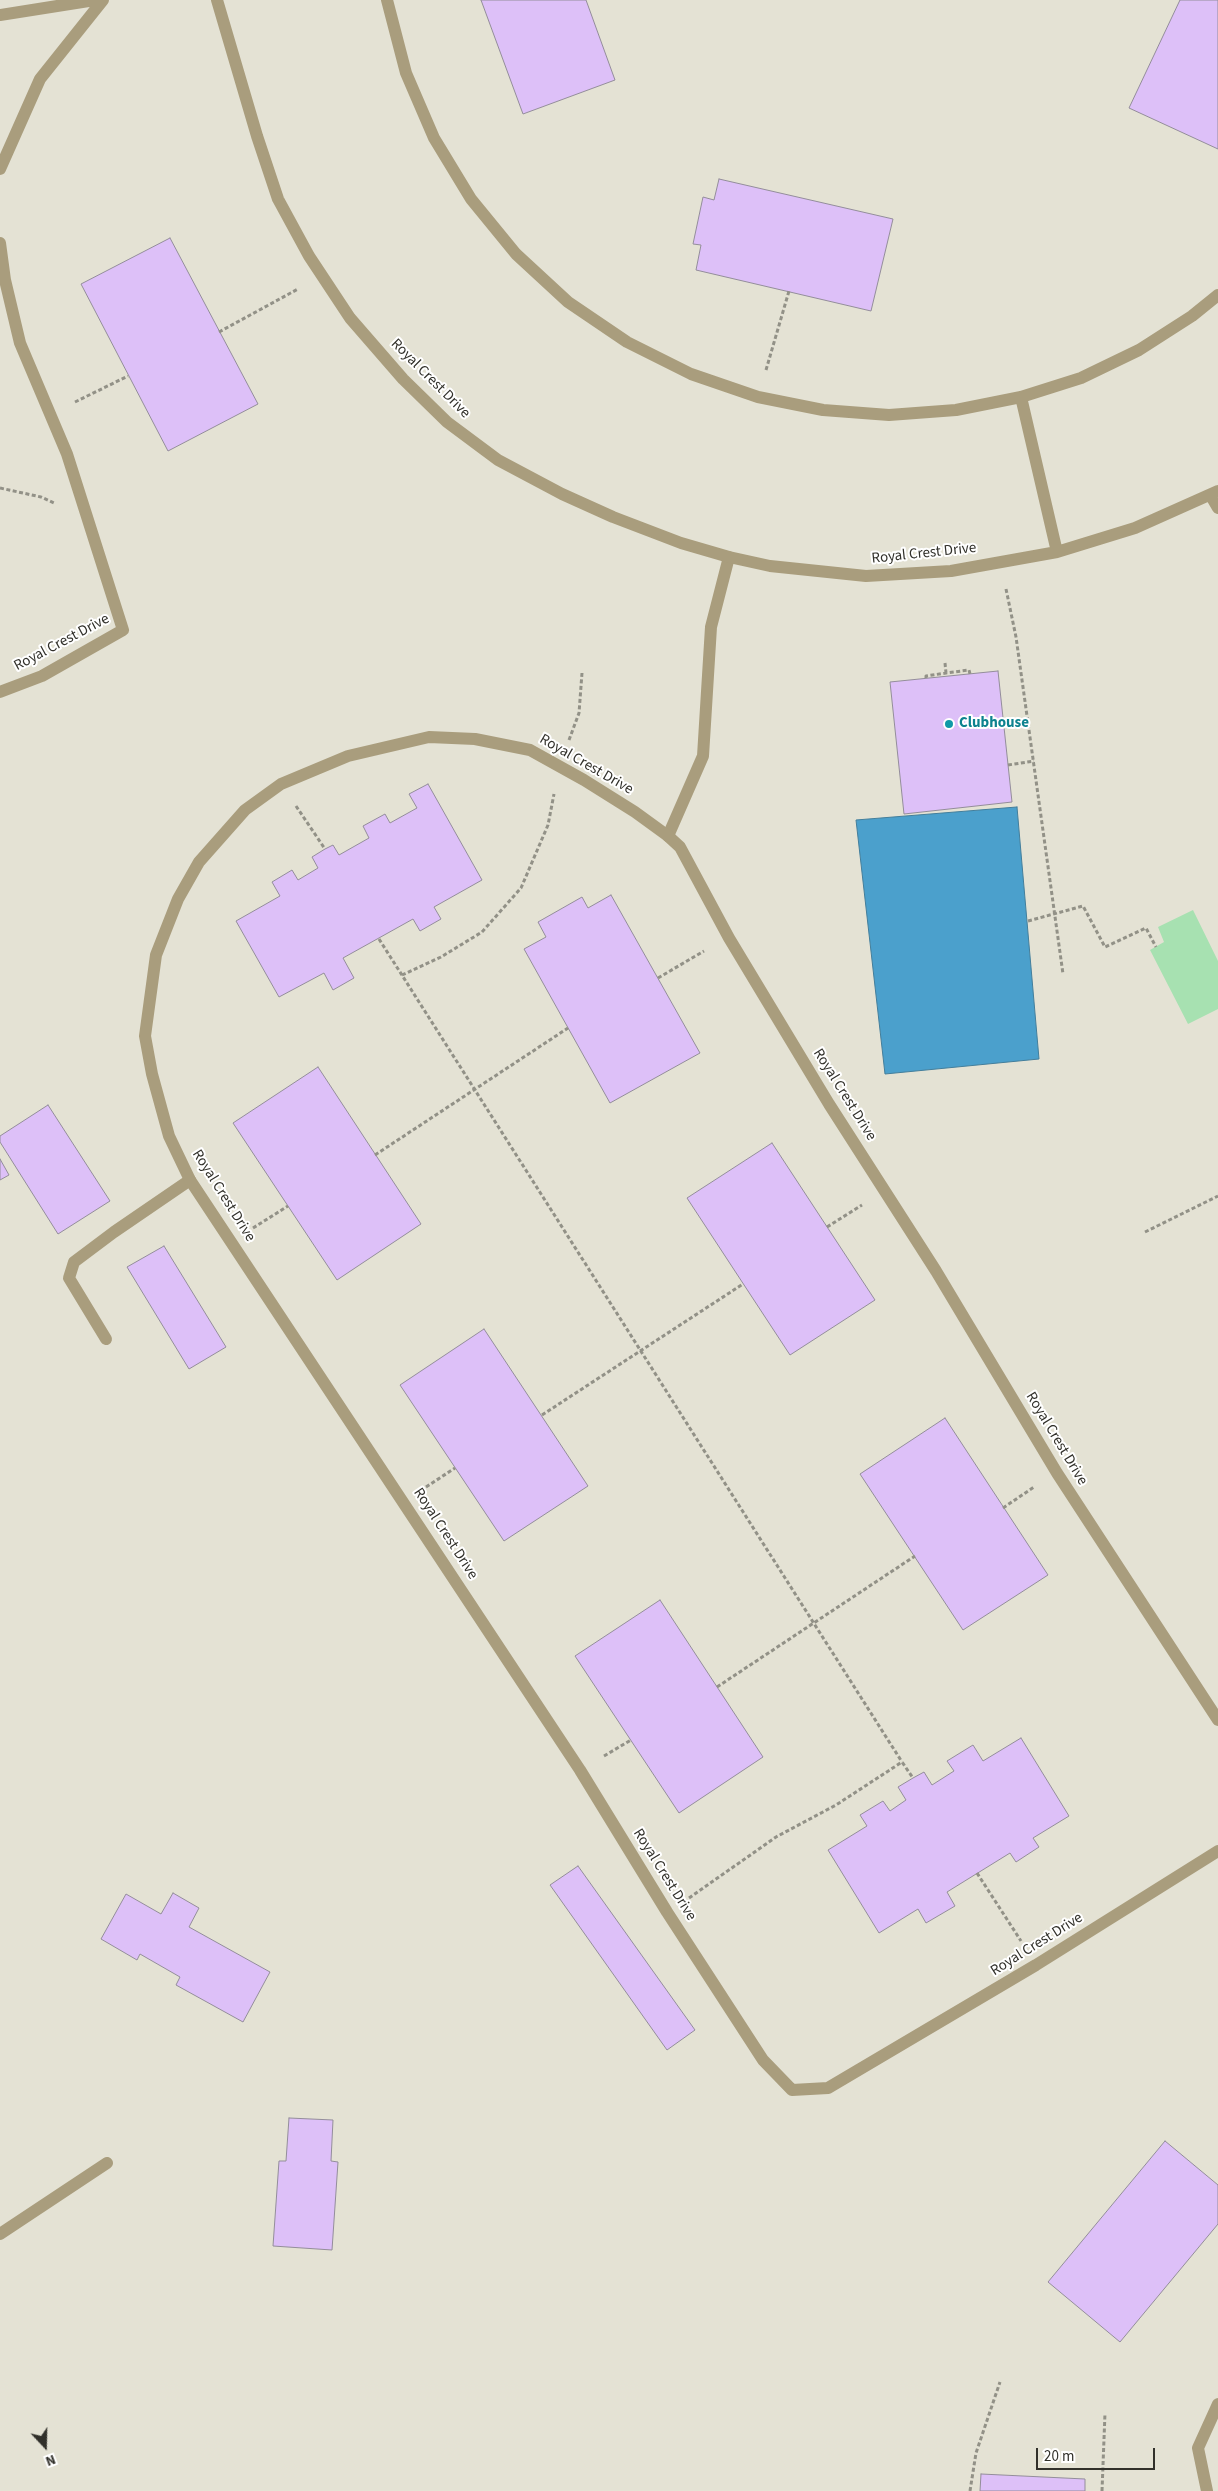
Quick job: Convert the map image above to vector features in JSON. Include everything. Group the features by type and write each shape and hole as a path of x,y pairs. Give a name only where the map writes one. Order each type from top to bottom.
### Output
{"street":[{"path":"0,16 95,0"},
{"path":"0,169 40,79 103,0"},
{"name":"Royal Crest Drive","path":"217,0 257,136 278,199 322,276 350,318 403,379 447,422 498,460 562,494 613,517 681,543 729,557 770,566 866,576 951,571 1057,552 1135,528 1214,493 1218,508"},
{"path":"387,0 406,73 434,138 471,199 516,254 568,302 627,342 691,374 758,397 823,410 890,414 956,410 1021,397 1082,378 1138,350 1192,316 1218,294"},
{"name":"Royal Crest Drive","path":"0,244 5,280 20,343 67,454 123,630 42,676 0,692"},
{"path":"1021,397 1057,552"},
{"path":"668,836 703,756 711,627 729,557"},
{"name":"Royal Crest Drive","path":"1218,1720 1057,1473 942,1279 829,1104 729,938 680,847 635,812 560,765 530,750 474,739 429,738 348,756 281,784 245,810 199,862 178,899 156,955 145,1036 152,1074 169,1136 190,1180 404,1501 580,1770 667,1912 763,2060 792,2090 828,2088 1036,1965 1218,1851"},
{"path":"106,1339 69,1278 74,1262 190,1180"},
{"path":"0,2234 107,2163"},
{"path":"1207,2491 1198,2448 1218,2404"}],"path":[{"path":"219,332 322,276"},
{"path":"758,397 789,292"},
{"path":"50,414 128,376"},
{"path":"0,488 41,497 88,520"},
{"path":"1001,562 1016,637 1062,974"},
{"path":"945,663 946,673"},
{"path":"926,678 926,676 969,670 970,674"},
{"path":"402,975 441,957 482,932 521,888 548,825 560,765 579,713 582,673"},
{"path":"1008,765 1034,761"},
{"path":"281,784 325,849"},
{"path":"1028,921 1083,906 1105,947 1146,928 1156,946"},
{"path":"658,978 729,938"},
{"path":"379,939 913,1778"},
{"path":"375,1154 568,1028"},
{"path":"827,1227 885,1190"},
{"path":"1145,1232 1218,1196"},
{"path":"231,1242 288,1206"},
{"path":"542,1415 743,1284"},
{"path":"404,1501 455,1468"},
{"path":"1003,1508 1057,1473"},
{"path":"717,1687 915,1556"},
{"path":"667,1912 776,1837 836,1805 902,1762"},
{"path":"977,1873 1036,1965"},
{"path":"970,2491 976,2453 1000,2382"},
{"path":"1102,2491 1105,2413"}],"green space":[{"path":"1193,910 1218,961 1218,1009 1188,1024 1150,950 1164,942 1158,927"}],"water":[{"path":"1017,807 1039,1059 885,1074 856,820"}],"building":[{"path":"481,0 586,0 615,80 523,114"},
{"path":"1180,0 1218,0 1218,149 1129,108"},
{"path":"719,179 893,219 871,311 696,270 701,245 693,244 703,197 714,200"},
{"path":"170,238 258,404 168,451 81,284"},
{"name":"Clubhouse","path":"998,671 1012,802 904,814 890,682"},
{"path":"428,784 482,880 434,907 441,919 420,931 413,919 343,958 354,978 333,990 324,973 279,997 236,921 280,896 272,882 292,870 298,880 318,868 312,857 333,845 339,855 369,838 363,826 385,814 390,823 417,808 409,794"},
{"path":"611,895 700,1053 610,1103 524,949 546,937 538,922 582,897 588,908"},
{"path":"318,1067 421,1224 337,1280 233,1123"},
{"path":"48,1105 110,1201 58,1234 0,1142 0,1136"},
{"path":"772,1143 875,1300 790,1355 687,1198"},
{"path":"0,1159 9,1175 0,1180"},
{"path":"164,1246 226,1347 189,1369 127,1267"},
{"path":"484,1329 588,1486 504,1541 400,1385"},
{"path":"945,1418 1048,1575 963,1630 860,1474"},
{"path":"660,1600 763,1757 679,1813 575,1656"},
{"path":"1021,1738 1069,1816 1033,1838 1039,1847 1016,1862 1010,1853 947,1892 955,1906 926,1923 918,1909 879,1933 828,1850 867,1826 860,1815 883,1801 890,1811 906,1800 898,1787 913,1778 924,1772 932,1785 954,1771 947,1761 973,1745 983,1761"},
{"path":"578,1866 695,2030 667,2050 550,1885"},
{"path":"173,1893 199,1908 189,1927 270,1972 243,2022 176,1985 180,1977 140,1954 137,1960 101,1939 126,1894 161,1914"},
{"path":"289,2118 333,2120 331,2161 338,2162 332,2250 273,2246 279,2161 286,2161"},
{"path":"1165,2141 1218,2185 1218,2224 1120,2342 1048,2282"},
{"path":"981,2474 1085,2479 1085,2491 980,2491"}],"place":[{"name":"Clubhouse","path":"949,724"}]}
